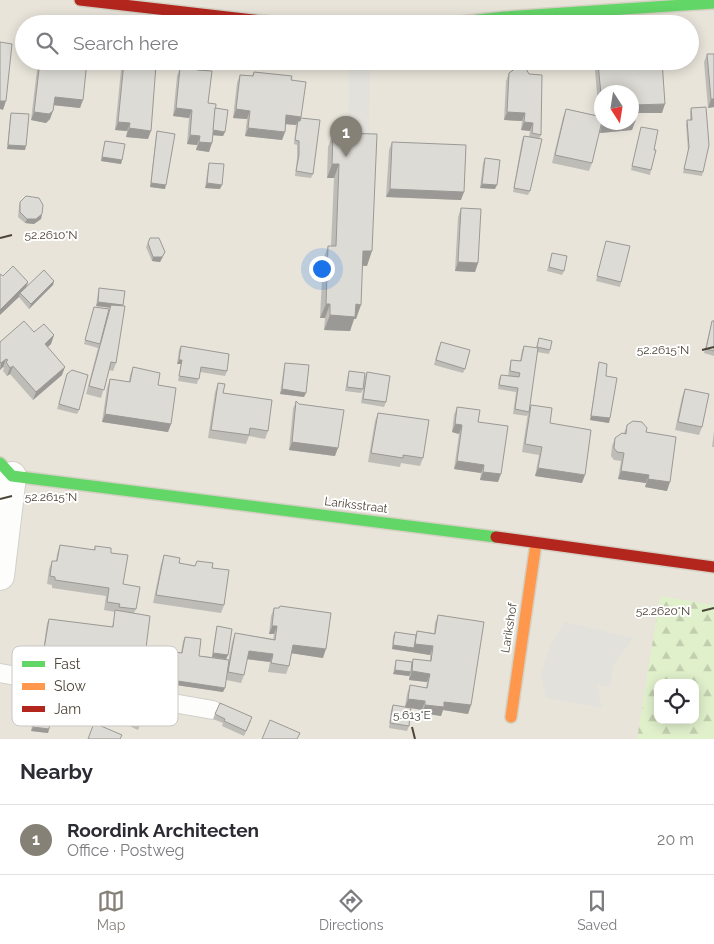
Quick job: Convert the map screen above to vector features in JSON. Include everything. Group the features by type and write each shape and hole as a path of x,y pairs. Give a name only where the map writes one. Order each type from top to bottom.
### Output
{"street":[{"path":"80,0 210,15"},
{"path":"477,15 505,8 714,3"},
{"path":"0,576 6,470"},
{"name":"Lariksstraat","path":"6,470 714,567"},
{"name":"Larikshof","path":"511,717 536,544"}],"lane":[{"path":"178,704 213,710"}],"shaded area":[{"path":"0,0 714,0 714,739 0,739"},
{"path":"349,70 370,70 369,144 348,143"},
{"path":"565,622 633,638 613,666 610,687 597,685 602,708 546,698 541,674 550,646"}],"green space":[{"path":"660,596 714,605 714,739 637,739"}],"building":[{"path":"0,42 12,44 6,101 0,101"},
{"path":"707,54 714,54 714,99 711,99"},
{"path":"39,70 86,70 83,100 55,97 53,111 49,114 34,112"},
{"path":"123,70 156,70 151,131 129,128 130,123 118,122"},
{"path":"180,70 212,71 208,103 216,104 212,143 199,142 200,136 190,135 192,110 176,108"},
{"path":"513,70 527,70 529,74 542,75 541,135 532,133 533,123 524,122 525,113 507,112 509,73"},
{"path":"599,70 663,70 665,104 639,105 639,85 600,85"},
{"path":"254,72 292,76 291,80 306,82 301,117 286,115 285,132 248,128 250,111 236,109 240,75 253,76"},
{"path":"706,107 709,145 703,172 684,169 689,147 687,120 692,120 691,108"},
{"path":"215,108 228,110 225,132 213,130"},
{"path":"566,109 594,115 594,130 600,130 592,163 555,155"},
{"path":"11,113 29,114 26,146 8,145"},
{"path":"301,118 320,120 313,174 296,171 299,141 295,140 298,121"},
{"path":"641,127 658,130 651,170 632,166"},
{"path":"157,131 175,134 166,185 151,183"},
{"path":"333,133 377,134 372,251 363,251 361,305 356,304 355,317 330,315 330,304 326,304 328,246 336,246 339,164 332,164"},
{"path":"524,136 542,139 530,191 514,188"},
{"path":"105,141 125,144 122,160 102,157"},
{"path":"392,142 466,145 464,192 390,189"},
{"path":"485,158 500,160 497,185 482,184"},
{"path":"209,163 224,164 222,185 207,183"},
{"path":"26,196 39,198 43,205 42,214 36,219 27,219 20,212 20,202"},
{"path":"461,208 481,209 478,263 458,262"},
{"path":"150,238 159,238 165,252 162,257 153,257 148,243"},
{"path":"606,241 630,246 621,282 597,276"},
{"path":"552,253 567,256 564,271 549,267"},
{"path":"13,266 28,282 0,310 0,274 3,276"},
{"path":"44,270 54,281 31,304 20,293"},
{"path":"99,288 125,291 123,305 98,302"},
{"path":"111,305 125,306 116,363 111,362 104,390 89,386"},
{"path":"94,307 109,309 100,344 85,340"},
{"path":"24,321 34,332 44,324 54,335 45,344 65,367 36,392 13,366 10,368 6,362 8,360 0,362 0,342"},
{"path":"712,321 714,321 714,351 706,349"},
{"path":"539,338 552,341 550,350 537,347"},
{"path":"441,342 470,350 465,369 436,360"},
{"path":"181,346 229,354 227,371 201,367 199,379 179,376 182,360 179,360"},
{"path":"524,346 538,348 529,412 515,409 518,388 499,385 501,375 519,377 520,373 510,371 511,360 521,361"},
{"path":"599,362 607,364 606,376 617,378 610,418 591,416"},
{"path":"285,363 309,365 306,393 282,389"},
{"path":"133,367 160,373 158,385 176,388 171,424 105,414 110,379 130,382"},
{"path":"72,370 88,375 79,410 59,404 67,374"},
{"path":"349,371 365,373 363,389 347,387"},
{"path":"367,372 390,376 386,402 363,399"},
{"path":"218,383 225,384 223,393 272,400 268,431 250,428 249,435 211,430"},
{"path":"685,389 709,394 702,427 678,422"},
{"path":"296,401 299,404 344,410 338,448 292,442"},
{"path":"531,405 552,408 550,423 591,430 585,475 538,468 542,447 525,444"},
{"path":"457,407 480,410 478,422 508,426 501,474 483,472 484,465 457,461 462,425 455,424"},
{"path":"378,413 429,420 423,458 403,455 403,458 371,453"},
{"path":"633,421 642,422 647,428 646,432 676,437 670,482 648,479 649,475 621,471 624,453 617,452 614,448 615,438 622,433 626,434 627,425"},
{"path":"60,545 95,550 95,546 111,548 111,553 128,555 123,584 140,587 136,609 119,607 120,604 107,602 109,588 55,580 55,577 50,576 52,561 57,561"},
{"path":"164,555 180,558 179,563 195,566 197,561 213,563 212,568 229,570 224,605 156,595"},
{"path":"280,606 331,613 326,649 293,645 289,666 271,663 273,654 249,651 244,675 228,672 235,633 275,640 277,626 272,626 274,608 279,608"},
{"path":"115,610 150,616 146,646 44,646 49,619 113,627"},
{"path":"438,615 484,622 471,705 444,702 444,707 425,705 425,701 408,699 410,685 427,688 430,674 412,671 413,659 431,661 433,646 415,644 417,631 435,634"},
{"path":"217,626 232,629 228,655 213,653"},
{"path":"395,632 416,635 414,648 393,645"},
{"path":"185,637 201,639 199,656 229,660 225,688 178,681 178,652 182,653"},
{"path":"396,660 412,662 411,672 395,670"},
{"path":"220,703 252,717 246,731 224,721 225,719 215,714"},
{"path":"393,705 411,708 409,726 390,723"},
{"path":"270,720 300,733 297,739 262,739"},
{"path":"33,726 49,726 49,729"},
{"path":"93,726 101,726 122,735 120,739 88,739"}],"traffic: fast":[{"path":"535,15 714,3"},
{"path":"0,463 12,476 496,537"}],"traffic: slow":[{"path":"511,717 536,543"}],"traffic: jam":[{"path":"80,0 210,15"},
{"path":"496,537 714,567"}],"place":[{"name":"Roordink Architecten","path":"346,157"}]}
